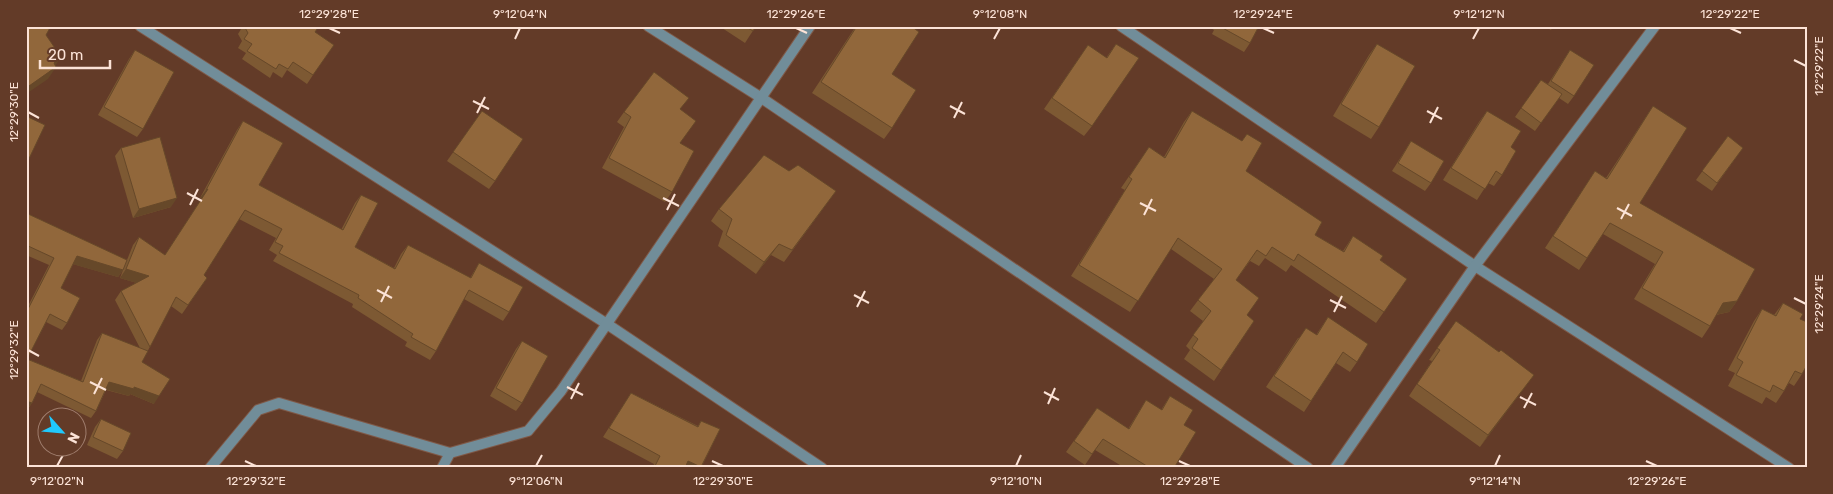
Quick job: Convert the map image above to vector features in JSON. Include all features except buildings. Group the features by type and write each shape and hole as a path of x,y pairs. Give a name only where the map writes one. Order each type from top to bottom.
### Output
{"street":[{"path":"140,26 607,324 822,468"},
{"path":"648,26 760,97 1308,468"},
{"path":"210,468 258,410 279,402 450,453 528,430 561,391 810,26"},
{"path":"1121,26 1475,266 1788,468"},
{"path":"1335,468 1475,266 1655,26"},
{"path":"442,468 450,453"}]}
